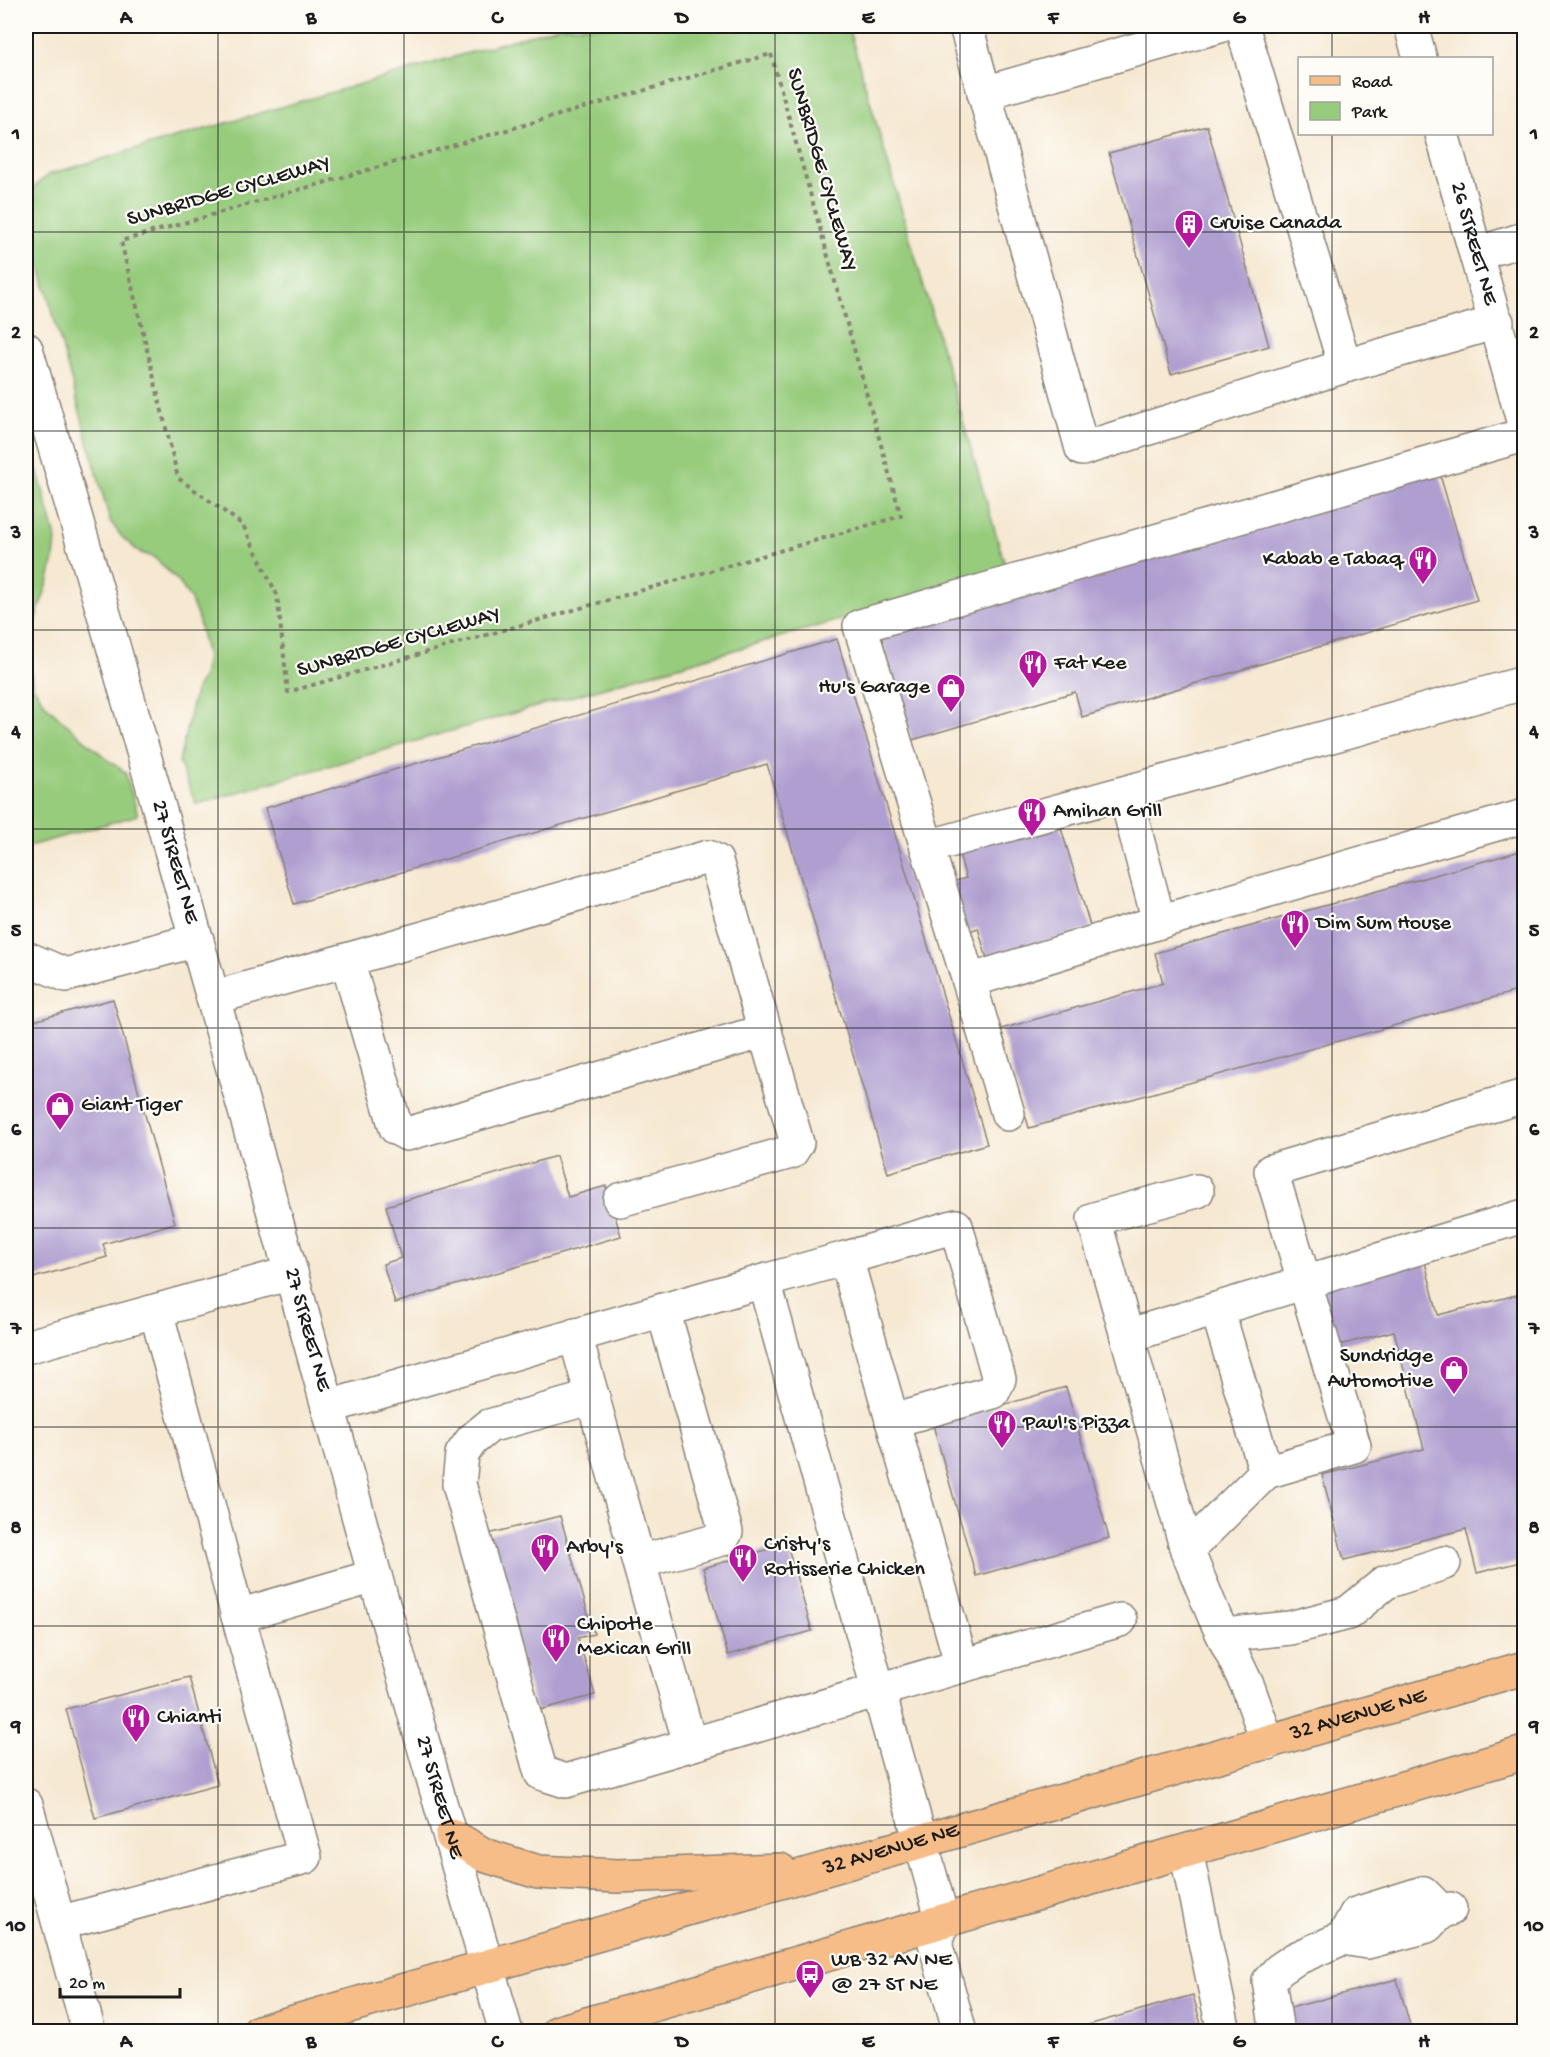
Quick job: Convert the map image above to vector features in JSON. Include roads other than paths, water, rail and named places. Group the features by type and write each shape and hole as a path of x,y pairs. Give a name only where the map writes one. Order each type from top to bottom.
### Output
{"main road":[{"name":"32 AVENUE NE","path":"259,2031 1524,1668"},
{"path":"559,2031 1524,1753"},
{"path":"452,1836 484,1855 537,1872 617,1876 830,1868"}],"street":[{"path":"966,26 1082,449 1345,366 1497,322"},
{"path":"984,93 1220,26"},
{"path":"1242,26 1345,366"},
{"path":"1411,26 1420,57"},
{"name":"26 STREET NE","path":"1442,135 1524,424"},
{"path":"1476,254 1524,239"},
{"name":"27 STREET NE","path":"26,349 108,628 375,1576 507,2031"},
{"path":"1008,1114 860,626 1524,435"},
{"path":"927,847 1524,683"},
{"path":"1125,793 1159,922"},
{"path":"969,981 1159,922 1524,816"},
{"path":"213,998 708,857 716,861 797,1143 791,1152 620,1200"},
{"path":"26,958 66,975 197,940"},
{"path":"347,960 396,1128 407,1134 765,1031"},
{"path":"1188,1550 1266,1472 1354,1446 1271,1171 1524,1096"},
{"path":"1197,1191 1094,1219 1188,1550 1215,1617 1248,1687 1268,1743"},
{"path":"1127,1336 1524,1216"},
{"path":"328,1407 957,1226 999,1378 993,1392 892,1421"},
{"path":"846,1258 962,1666"},
{"path":"26,1347 291,1273"},
{"path":"764,1281 943,1921 935,1943 960,2031"},
{"path":"1217,1309 1266,1472"},
{"path":"639,1562 722,1539 726,1532 663,1310"},
{"path":"58,1923 305,1857 156,1311"},
{"path":"575,1335 690,1744"},
{"path":"593,1396 489,1426 472,1440 462,1454 459,1484 542,1773 566,1781 1120,1620"},
{"path":"1225,1635 1290,1628 1348,1614 1386,1582 1444,1563"},
{"path":"238,1616 375,1576"},
{"path":"26,1805 88,2031"},
{"path":"1186,1851 1224,2031"},
{"path":"1277,2031 1269,1981 1279,1970 1295,1959 1342,1938 1356,1914 1423,1893 1446,1910"}],"place":[{"name":"Cruise Canada","path":"1189,250"},
{"name":"Kabab e Tabaq","path":"1423,586"},
{"name":"Fat Kee","path":"1033,690"},
{"name":"Hu's Garage","path":"951,714"},
{"name":"Amihan Grill","path":"1032,838"},
{"name":"Dim Sum House","path":"1295,950"},
{"name":"Giant Tiger","path":"60,1132"},
{"name":"Sundridge Automotive","path":"1454,1396"},
{"name":"Paul's Pizza","path":"1002,1450"},
{"name":"Arby's","path":"545,1574"},
{"name":"Cristy's Rotisserie Chicken","path":"743,1584"},
{"name":"Chipotle Mexican Grill","path":"556,1664"},
{"name":"Chianti","path":"136,1744"},
{"name":"WB 32 AV NE @ 27 ST NE","path":"810,2000"}]}
